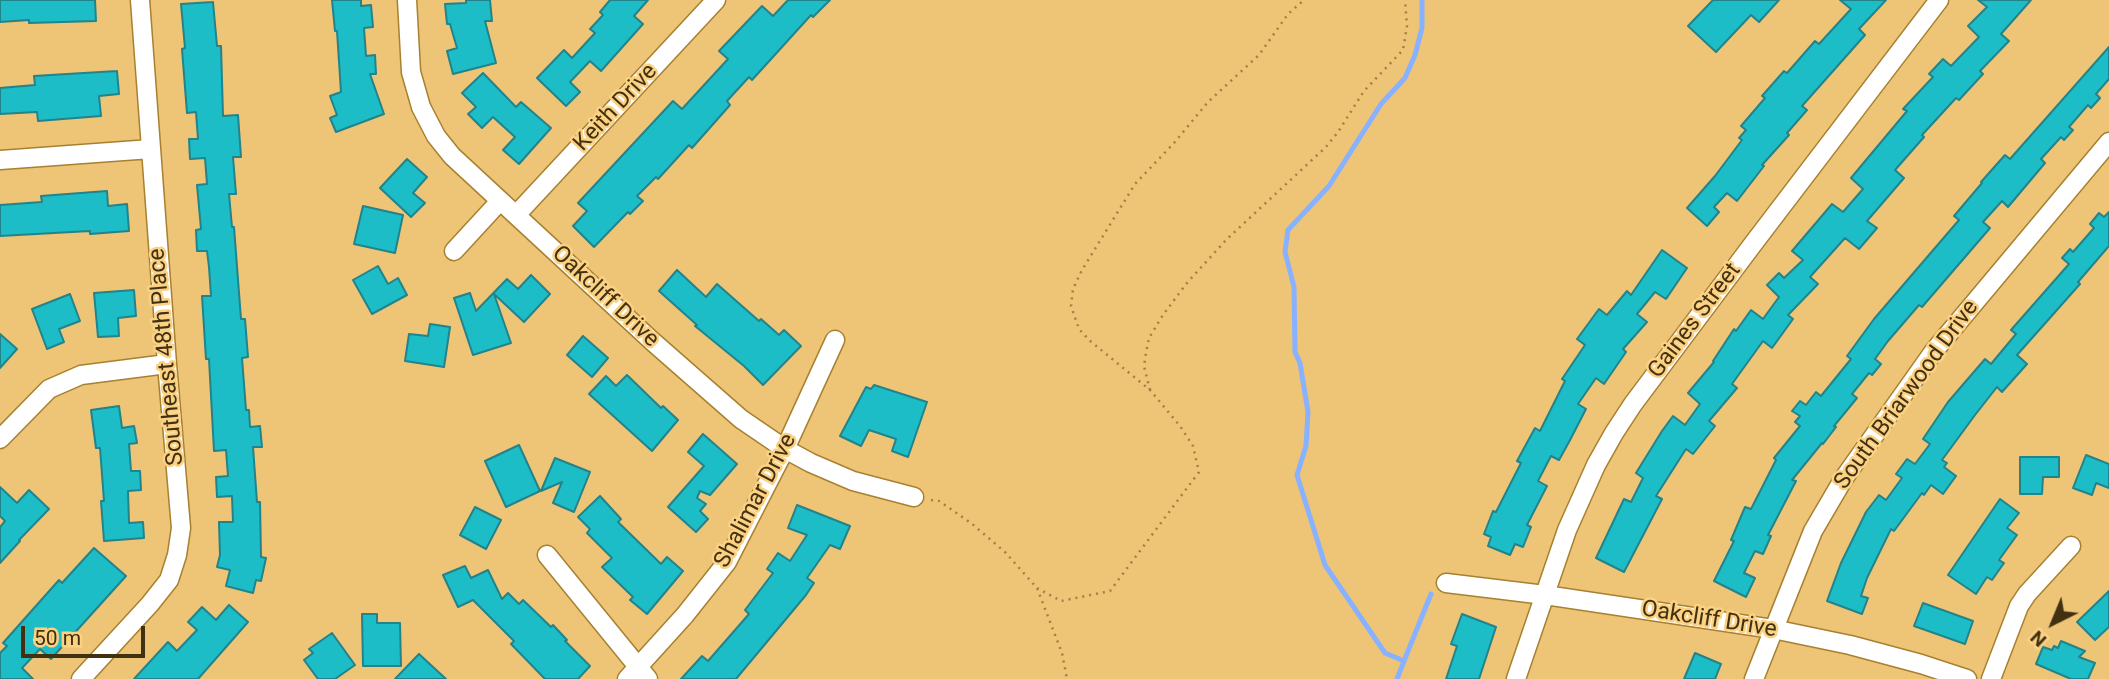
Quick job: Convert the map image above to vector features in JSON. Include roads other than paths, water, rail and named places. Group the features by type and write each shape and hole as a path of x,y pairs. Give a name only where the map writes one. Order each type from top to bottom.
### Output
{"street":[{"name":"Southeast 48th Place","path":"81,679 169,580 177,555 181,528 140,0"},
{"name":"Oakcliff Drive","path":"407,0 411,72 421,107 436,136 453,156 652,341 731,410 785,449 811,463 853,481 914,497"},
{"name":"Keith Drive","path":"516,215 716,0"},
{"name":"Gaines Street","path":"1516,679 1581,496 1595,465 1633,404 1939,0"},
{"name":"South Briarwood Drive","path":"1754,679 1812,531 1844,478 1934,351 2109,142"},
{"path":"0,160 151,149"},
{"path":"454,251 500,201"},
{"name":"Shalimar Drive","path":"638,676 727,562 785,449 835,340"},
{"path":"0,439 49,389 71,379 81,375 167,364"},
{"path":"1991,679 2019,606 2071,546"},
{"path":"547,555 638,676"},
{"name":"Oakcliff Drive","path":"1446,583 1773,629 1850,645 1967,679"}],"waterway":[{"path":"1397,679 1404,661 1385,653 1325,565 1297,475 1306,446 1308,412 1300,363 1295,352 1294,287 1285,252 1288,230 1329,186 1381,104 1405,78 1422,28 1422,0"},
{"path":"1404,661 1431,594"}]}
